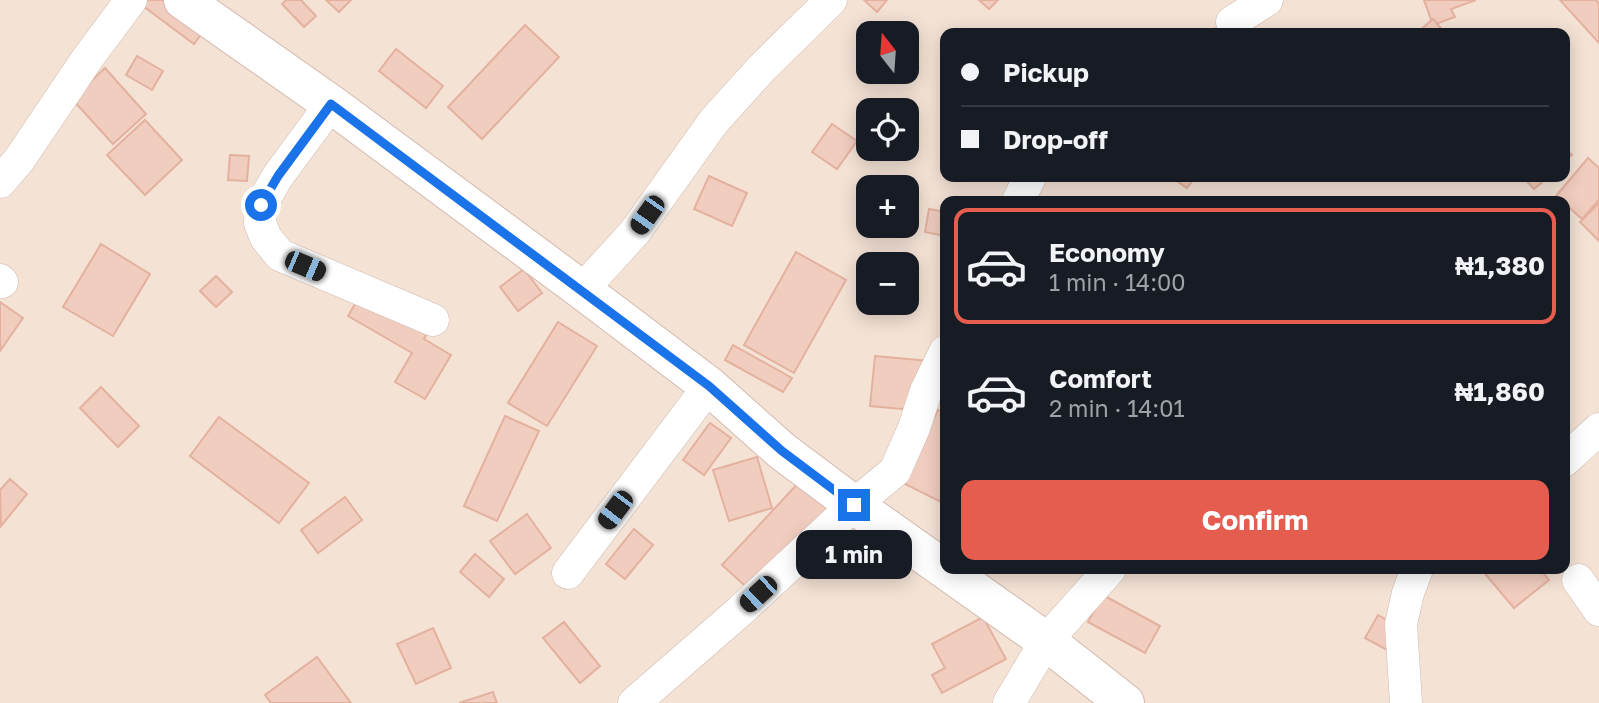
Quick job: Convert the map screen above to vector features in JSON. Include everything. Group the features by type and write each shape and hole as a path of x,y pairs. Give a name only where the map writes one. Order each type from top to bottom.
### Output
{"street":[{"path":"0,182 19,160 87,59 131,0"},
{"path":"183,0 331,104 582,290 709,386 782,451 940,566"},
{"path":"582,290 634,233 714,121 761,69 831,0"},
{"path":"1229,18 1267,0"},
{"path":"331,104 278,176 261,205 260,223 266,238 280,255 433,320"},
{"path":"634,703 895,471 940,362"},
{"path":"568,573 709,386"},
{"path":"1570,456 1599,429"},
{"path":"951,574 1046,641 1125,703"},
{"path":"1009,703 1046,641 1106,574"},
{"path":"1406,703 1401,624 1415,574"},
{"path":"1578,580 1599,610"}],"shaded area":[{"path":"0,0 1599,0 1599,703 0,703"}],"building":[{"path":"147,0 174,0 208,25 194,44 143,6"},
{"path":"286,0 301,0 316,16 304,27 282,4"},
{"path":"326,0 351,0 339,12"},
{"path":"864,0 887,0 877,12"},
{"path":"979,0 998,0 989,9"},
{"path":"1424,0 1476,0 1451,9 1455,17 1433,25"},
{"path":"1560,0 1596,0 1599,4 1599,43"},
{"path":"1433,19 1441,28 1423,28"},
{"path":"525,25 559,57 482,139 448,107"},
{"path":"396,49 443,86 426,108 379,71"},
{"path":"137,56 163,71 152,90 126,75"},
{"path":"105,68 146,114 113,144 72,99"},
{"path":"145,120 182,160 145,195 107,155"},
{"path":"832,124 856,140 837,169 812,152"},
{"path":"230,155 249,156 247,181 228,180"},
{"path":"1588,158 1599,168 1599,200 1582,219 1570,208 1570,196 1556,196"},
{"path":"709,176 747,193 732,226 694,209"},
{"path":"1178,182 1191,182 1187,188"},
{"path":"1528,182 1542,182 1534,189"},
{"path":"1599,203 1599,241 1580,222"},
{"path":"929,209 940,211 940,235 925,232"},
{"path":"101,244 150,274 113,336 63,307"},
{"path":"796,252 846,280 794,373 744,345"},
{"path":"524,269 542,293 518,311 500,287"},
{"path":"216,276 232,292 216,307 200,291"},
{"path":"370,278 437,316 424,339 451,355 425,399 395,382 412,353 348,316"},
{"path":"0,302 23,318 0,351"},
{"path":"558,322 597,346 547,426 508,403"},
{"path":"733,345 792,378 783,392 725,360"},
{"path":"875,356 929,361 924,411 870,406"},
{"path":"101,387 139,426 118,447 80,408"},
{"path":"938,410 940,502 901,482"},
{"path":"505,416 539,431 497,521 464,506"},
{"path":"219,417 309,483 279,523 190,456"},
{"path":"710,423 731,438 704,475 683,460"},
{"path":"757,457 772,508 729,521 713,470"},
{"path":"10,479 27,494 1,526 0,490"},
{"path":"802,479 832,505 752,592 722,565"},
{"path":"345,497 362,520 318,553 301,530"},
{"path":"527,514 551,548 515,574 490,541"},
{"path":"634,529 653,545 625,579 606,564"},
{"path":"475,554 504,579 489,597 460,572"},
{"path":"1485,574 1544,574 1549,580 1514,608"},
{"path":"1103,595 1160,626 1145,653 1088,622"},
{"path":"1378,615 1401,628 1389,651 1365,638"},
{"path":"983,617 1006,659 942,693 932,675 945,668 932,644"},
{"path":"564,622 600,666 580,683 543,638"},
{"path":"433,628 451,668 416,684 397,644"},
{"path":"317,657 351,703 271,703 265,695"},
{"path":"493,692 497,703 459,703"}],"route":[{"path":"261,205 278,176 331,104 709,386 782,451 854,505"}]}
